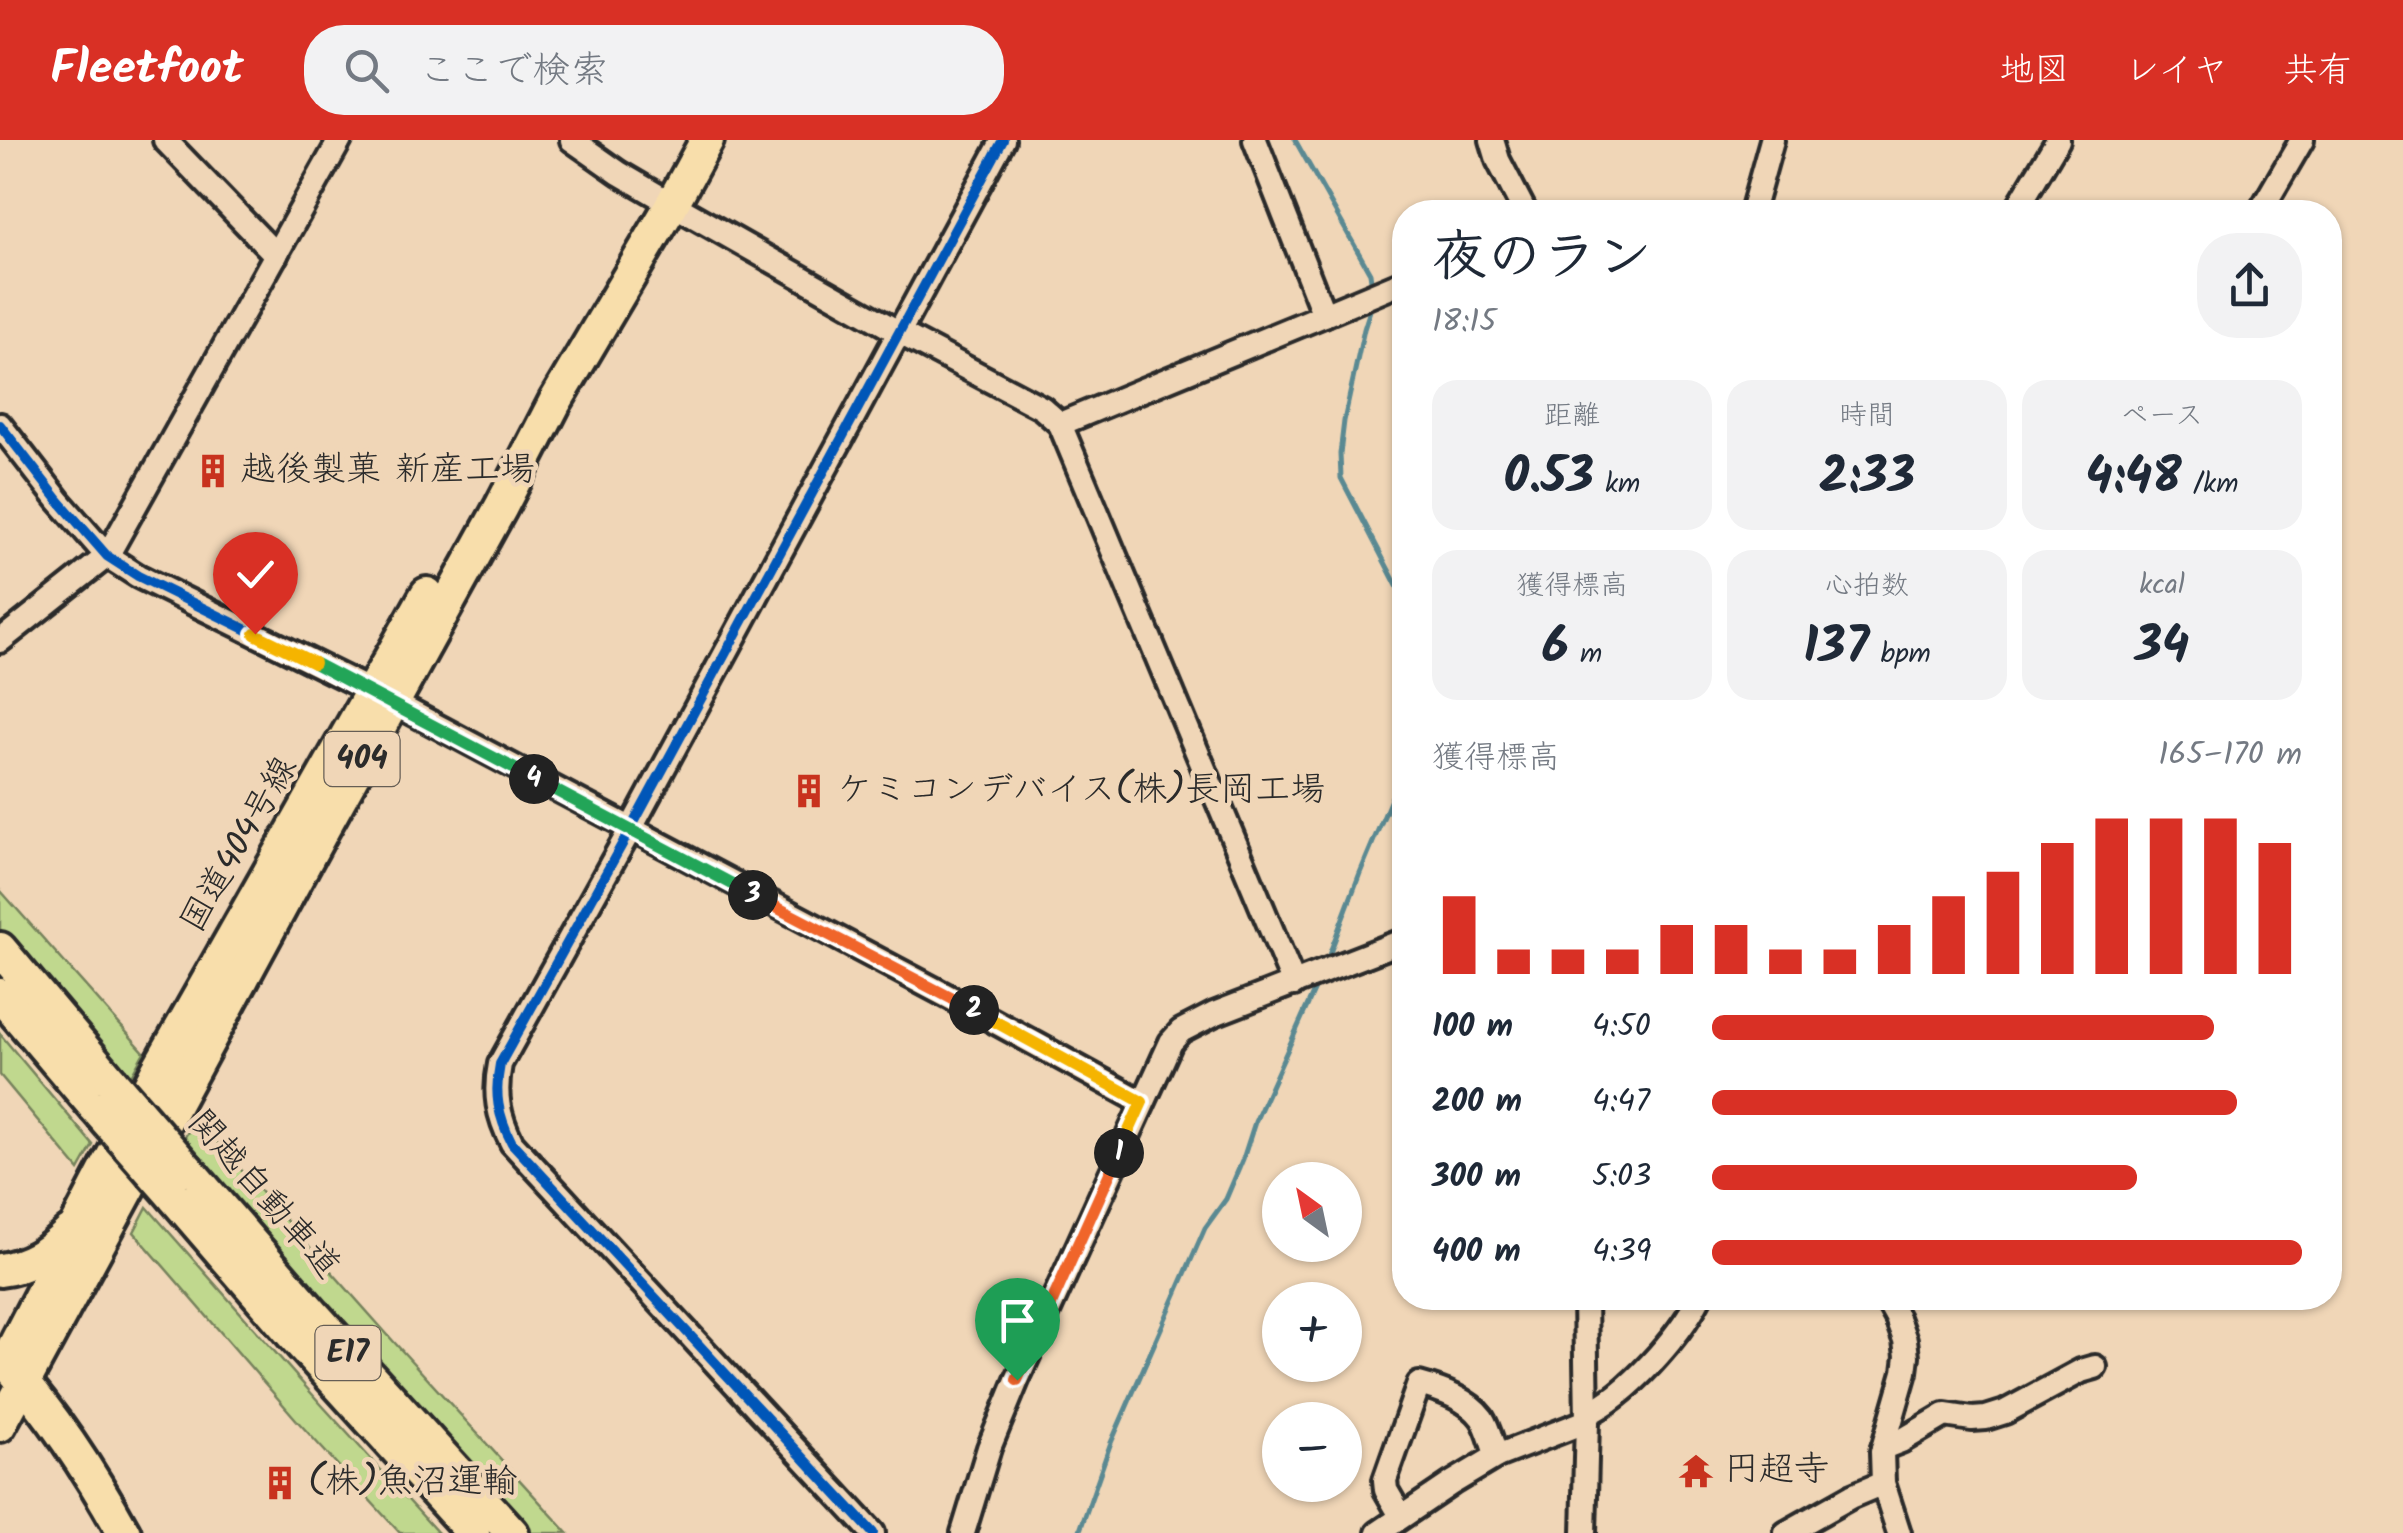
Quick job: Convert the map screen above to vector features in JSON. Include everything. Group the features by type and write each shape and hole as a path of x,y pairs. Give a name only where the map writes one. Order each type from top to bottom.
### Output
{"highway":[{"name":"国道404号線","path":"663,198 683,140"},
{"name":"国道404号線","path":"8,1367 157,1071 383,698 663,198 707,140"},
{"name":"国道404号線","path":"8,1367 304,862 383,698"},
{"name":"関越自動車道","path":"0,949 103,1094"},
{"name":"関越自動車道","path":"0,994 103,1094 181,1184 313,1314 512,1533"},
{"name":"関越自動車道","path":"181,1184 292,1335 474,1533"},
{"path":"0,1270 28,1264 50,1252 82,1219"},
{"path":"8,1367 57,1424 124,1533"}],"main road":[{"path":"0,1426 8,1367"}],"street":[{"path":"165,140 276,255"},
{"path":"0,641 107,556 340,140"},
{"path":"572,140 619,174 1042,408 1060,424 1294,984"},
{"path":"872,1533 512,1143 502,1123 496,1085 500,1064 1003,140"},
{"path":"1255,140 1324,315"},
{"path":"1492,140 1519,200"},
{"path":"1755,200 1772,140"},
{"path":"2022,200 2058,140"},
{"path":"2267,200 2302,140"},
{"path":"1060,424 1392,286"},
{"path":"0,425 58,501 107,556 138,576 383,698 1142,1102"},
{"path":"963,1533 1017,1380 1170,1042 1181,1031 1214,1014 1392,945"},
{"path":"1584,1310 1584,1533"},
{"path":"1378,1533 1497,1456 1587,1418 1630,1385 1693,1310"},
{"path":"1893,1310 1907,1356 1881,1469 1899,1533"},
{"path":"1884,1448 1945,1416 1972,1419 2005,1412 2095,1366"},
{"path":"1401,1516 1386,1490 1385,1480 1419,1384 1446,1392 1470,1407 1482,1419 1497,1456"},
{"path":"1786,1533 1883,1483"}],"green space":[{"path":"0,890 144,1052 128,1081 0,930"},
{"path":"0,1034 93,1145 79,1170 0,1075"},
{"path":"196,1119 568,1533 529,1533 372,1361 181,1143"},
{"path":"147,1207 438,1533 400,1533 300,1424 134,1232"}],"waterway":[{"path":"1295,140 1370,273 1372,288"},
{"path":"1372,304 1344,421 1341,478 1392,576"},
{"path":"1326,963 1392,797"},
{"path":"1079,1533 1110,1445 1205,1228 1226,1199 1255,1122 1318,982"}],"cycle path":[{"path":"873,1533 512,1143 498,1105 497,1085 500,1064 1003,140"},
{"path":"0,425 107,556 138,576 373,692 1142,1102"}],"place":[{"name":"越後製菓 新産工場","path":"213,471"},
{"name":"ケミコンデバイス(株)長岡工場","path":"809,791"},
{"name":"円超寺","path":"1696,1471"},
{"name":"(株)魚沼運輸","path":"280,1483"}],"route":[{"path":"255,634 373,692 1142,1102 1017,1380"}]}
